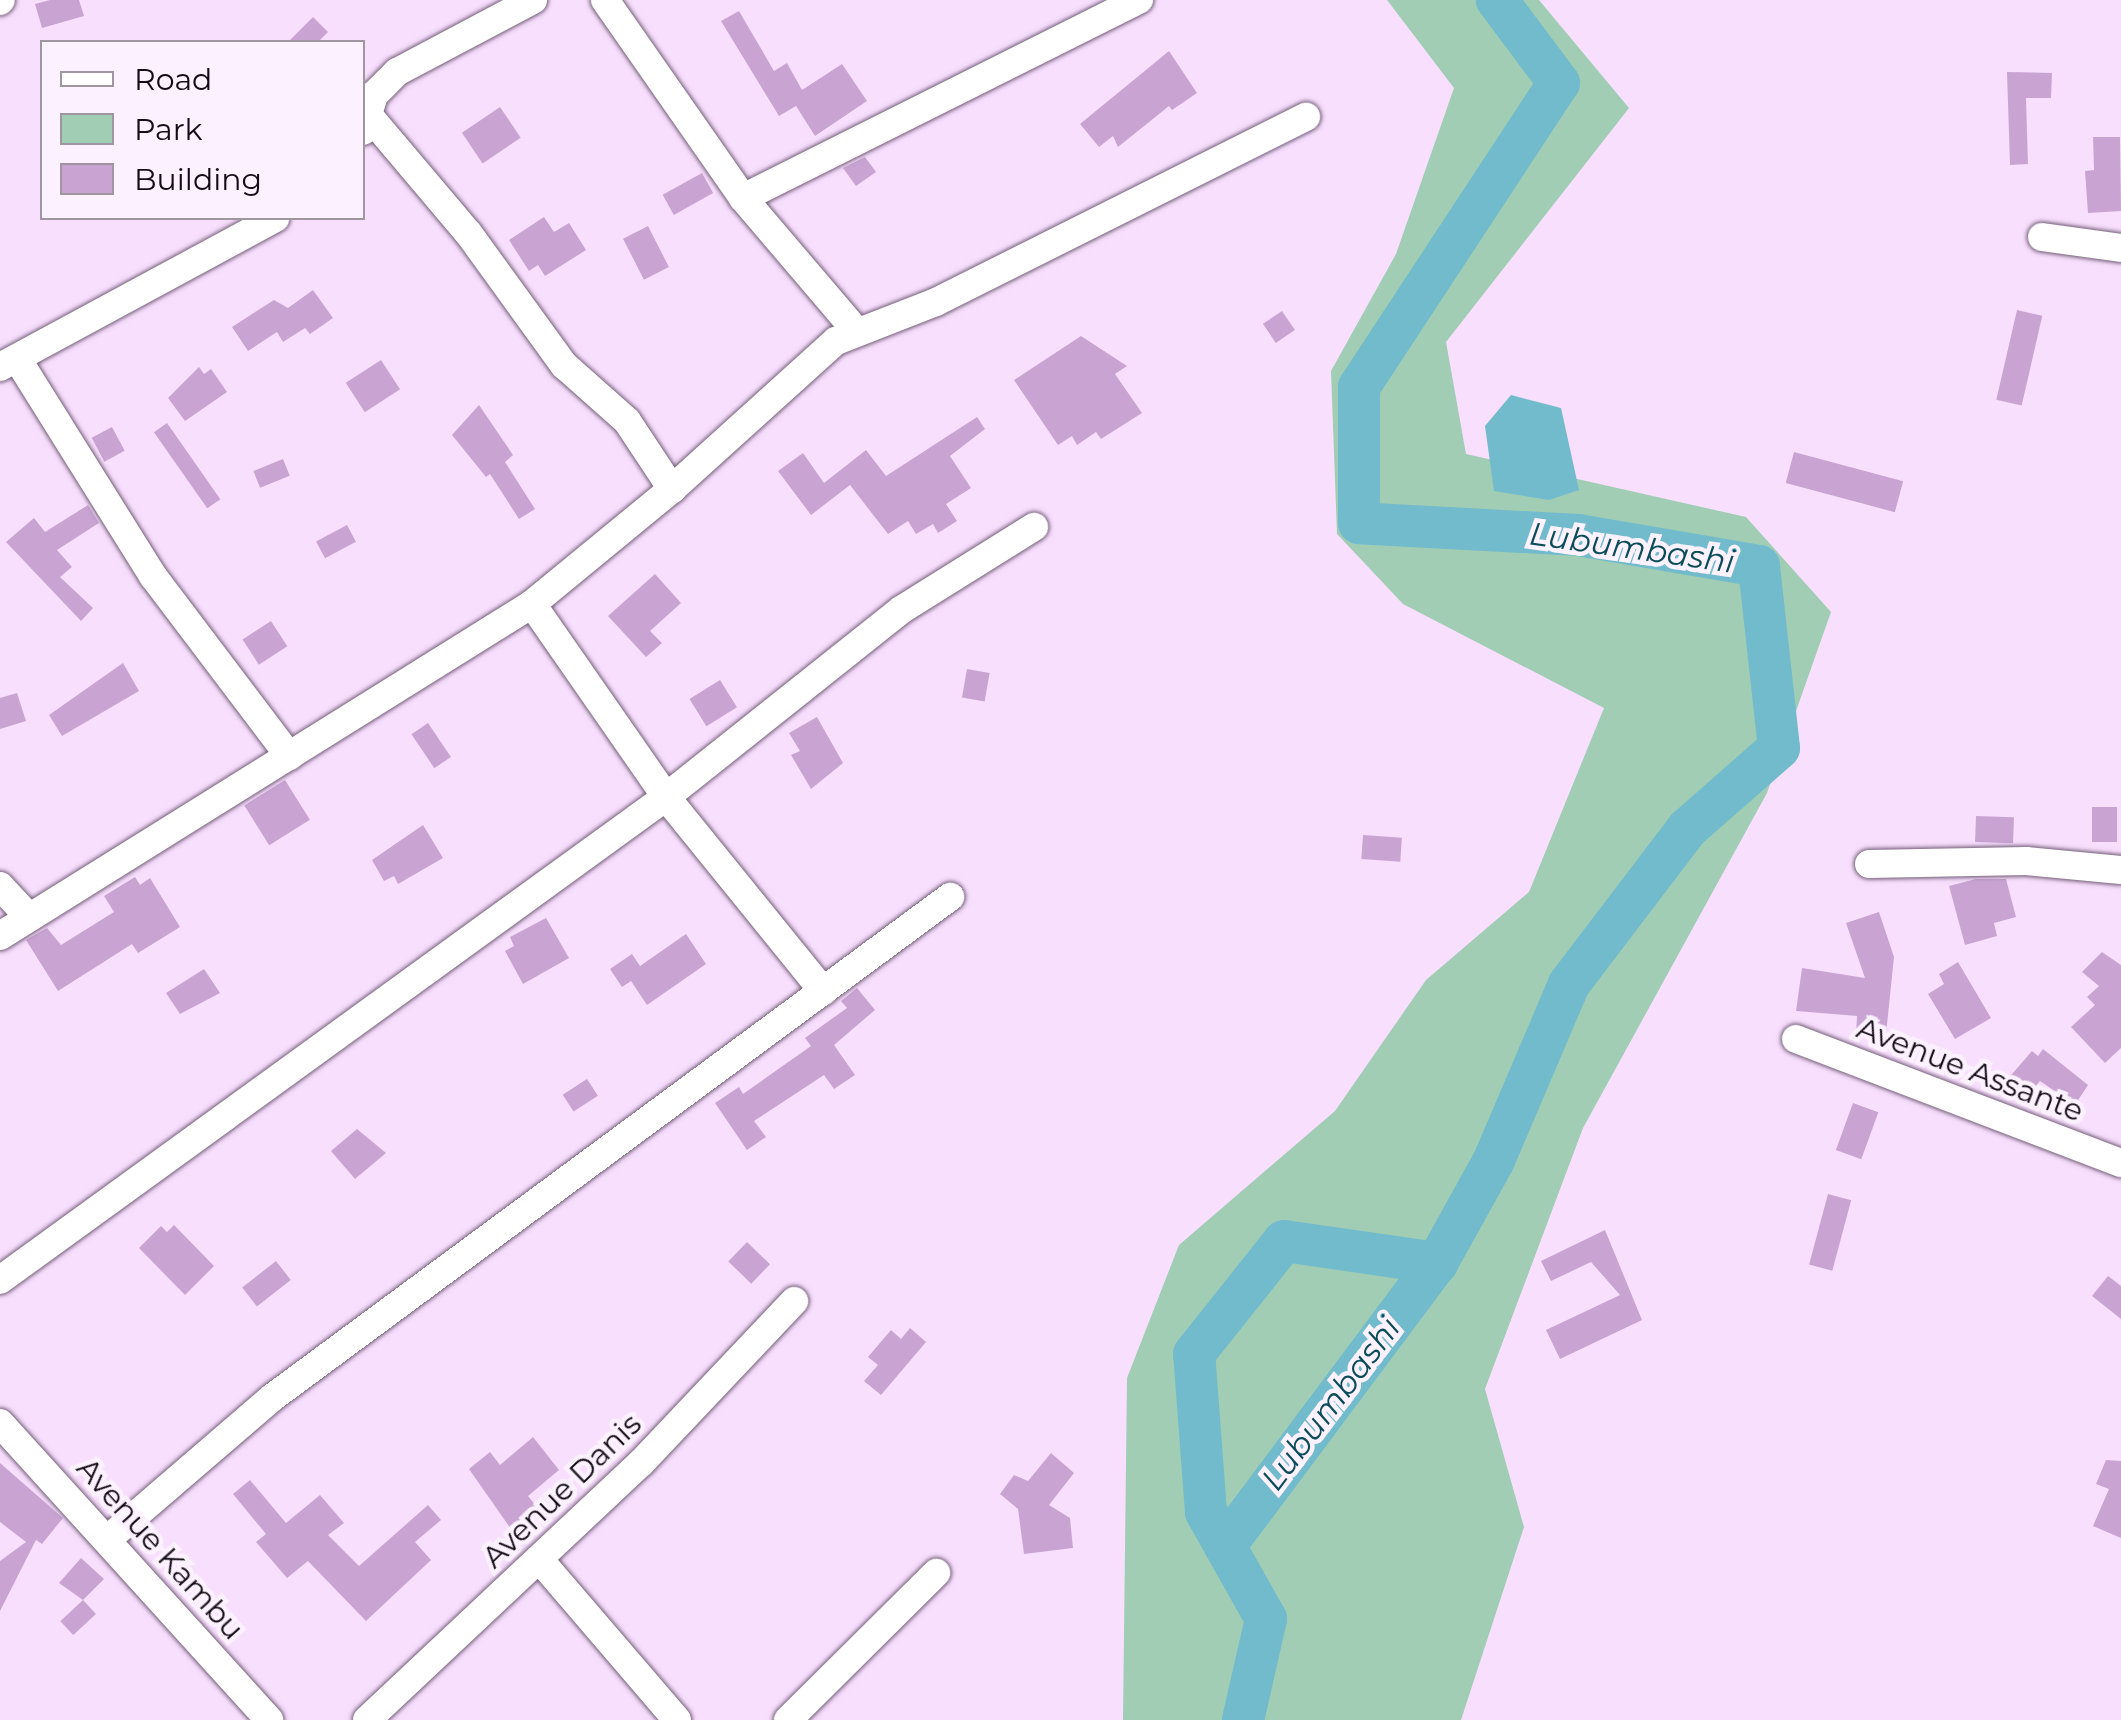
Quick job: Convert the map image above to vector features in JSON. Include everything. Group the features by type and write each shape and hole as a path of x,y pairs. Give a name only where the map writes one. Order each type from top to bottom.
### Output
{"street":[{"path":"365,120 397,72 533,0"},
{"path":"606,0 743,198 856,331"},
{"path":"743,198 1139,0"},
{"path":"0,936 532,604 672,489 806,362 856,331 936,302 1306,117"},
{"path":"365,123 470,234 564,364 627,420 672,489"},
{"path":"271,220 9,363 153,576 290,756"},
{"path":"2042,237 2121,248"},
{"path":"0,1280 666,797 901,610 1034,527"},
{"path":"532,604 666,797 823,991"},
{"path":"1869,864 2026,861 2121,870"},
{"path":"0,886 28,916"},
{"path":"109,1538 273,1396 950,897"},
{"name":"Avenue Assante","path":"1796,1039 2121,1163"},
{"name":"Avenue Danis","path":"367,1720 539,1559 794,1301"},
{"name":"Avenue Kambu","path":"0,1423 109,1538 269,1720"},
{"path":"539,1559 677,1720"},
{"path":"788,1720 936,1573"}],"green space":[{"path":"1387,0 1539,0 1629,108 1446,342 1466,454 1746,517 1831,612 1767,793 1583,1128 1485,1389 1524,1527 1461,1720 1123,1720 1127,1378 1179,1245 1335,1111 1426,980 1529,892 1604,708 1403,604 1337,534 1331,371 1396,254 1454,88"}],"water":[{"path":"1511,395 1561,408 1579,490 1549,500 1494,491 1485,426"}],"building":[{"path":"79,0 84,16 42,28 35,4"},
{"path":"739,11 774,71 787,63 802,90 842,64 867,101 815,136 796,106 779,116 721,21"},
{"path":"313,17 328,32 320,40 290,40"},
{"path":"1169,51 1197,93 1172,110 1169,106 1118,147 1113,136 1099,147 1080,124"},
{"path":"2007,72 2052,73 2051,98 2026,98 2028,164 2010,165"},
{"path":"500,107 521,138 483,163 462,133"},
{"path":"2093,137 2120,137 2121,211 2088,213 2085,171 2094,170"},
{"path":"865,157 876,172 856,186 843,168"},
{"path":"702,173 713,193 674,215 663,195"},
{"path":"544,217 554,232 569,223 586,250 545,276 538,265 529,271 509,240"},
{"path":"648,226 669,267 644,280 623,239"},
{"path":"313,290 333,318 310,334 305,328 283,342 277,332 248,351 232,327 274,300 288,308"},
{"path":"2017,310 2042,316 2022,405 1996,400"},
{"path":"1282,311 1295,330 1276,343 1263,324"},
{"path":"1081,336 1127,366 1115,374 1142,413 1101,439 1096,432 1077,445 1072,436 1058,445 1014,380"},
{"path":"381,360 400,389 365,412 346,383"},
{"path":"199,367 204,374 211,369 227,392 185,421 168,398"},
{"path":"479,405 513,455 505,462 535,509 519,519 490,474 486,477 452,435"},
{"path":"977,417 985,429 950,456 971,488 946,504 957,521 938,533 933,524 916,534 908,521 888,534 850,485 811,515 778,471 803,453 824,483 866,450 886,476"},
{"path":"167,423 220,499 207,508 154,432"},
{"path":"112,427 125,451 104,462 92,438"},
{"path":"1794,452 1903,481 1895,512 1786,483"},
{"path":"283,459 290,476 260,488 253,471"},
{"path":"88,505 99,523 57,550 72,567 60,577 93,608 81,621 6,542 34,518 45,532"},
{"path":"347,525 356,542 325,558 316,541"},
{"path":"655,574 681,603 650,631 662,643 646,657 608,616"},
{"path":"271,621 287,646 259,665 242,640"},
{"path":"123,663 139,691 62,736 49,715"},
{"path":"967,669 990,673 985,702 962,698"},
{"path":"720,680 737,707 706,726 689,699"},
{"path":"17,693 26,721 0,729 0,698"},
{"path":"817,717 843,763 811,789 791,755 800,751 789,733"},
{"path":"428,723 451,757 434,768 411,734"},
{"path":"285,780 310,820 269,845 244,805"},
{"path":"2092,807 2117,807 2117,842 2092,842"},
{"path":"1976,816 2014,817 2013,843 1975,842"},
{"path":"423,825 443,858 398,884 394,876 384,881 372,860"},
{"path":"1363,835 1402,838 1400,862 1361,859"},
{"path":"135,877 140,885 150,878 180,927 138,953 132,944 58,991 26,940 47,928 61,945 114,912 104,896"},
{"path":"1976,879 2006,879 2016,917 1994,923 1997,936 1965,945 1949,886"},
{"path":"1879,912 1894,957 1886,1034 1856,1036 1857,1016 1796,1011 1802,968 1865,978 1846,923"},
{"path":"546,918 569,958 523,984 505,951 514,946 510,937"},
{"path":"686,934 706,964 647,1005 631,981 622,987 610,969 632,954 640,966"},
{"path":"2102,952 2121,965 2121,1048 2105,1063 2071,1027 2095,1005 2087,997 2099,986 2082,972"},
{"path":"1958,962 1991,1018 1955,1039 1928,994 1944,984 1939,974"},
{"path":"204,969 220,993 180,1014 166,993"},
{"path":"857,988 875,1010 834,1045 855,1075 834,1089 824,1075 754,1121 766,1137 747,1150 715,1103 739,1087 743,1094 811,1046 805,1038 847,1008 841,1001"},
{"path":"2043,1049 2088,1085 2075,1105 2040,1081 2026,1098 2006,1081 2032,1051 2038,1056"},
{"path":"587,1079 598,1096 574,1112 563,1095"},
{"path":"1853,1103 1878,1112 1861,1159 1836,1150"},
{"path":"357,1129 386,1153 355,1179 331,1151"},
{"path":"1828,1194 1851,1200 1832,1271 1809,1265"},
{"path":"174,1225 214,1266 185,1295 139,1248 161,1226 167,1232"},
{"path":"1605,1230 1642,1320 1560,1359 1546,1330 1620,1295 1591,1262 1551,1281 1541,1261"},
{"path":"747,1242 770,1264 751,1284 728,1261"},
{"path":"276,1261 291,1280 257,1306 242,1287"},
{"path":"2108,1276 2121,1286 2121,1319 2092,1296"},
{"path":"910,1328 926,1342 881,1395 864,1381 878,1365 868,1357 891,1330 901,1339"},
{"path":"533,1437 559,1470 528,1496 537,1507 511,1529 469,1469 490,1452 500,1465"},
{"path":"1051,1453 1074,1473 1049,1505 1070,1518 1073,1548 1024,1554 1018,1509 1000,1494 1014,1475 1028,1481"},
{"path":"2106,1460 2121,1461 2121,1538 2093,1526 2109,1489 2096,1484"},
{"path":"0,1463 63,1518 42,1544 36,1540 0,1611 0,1561 26,1542 0,1522"},
{"path":"250,1480 286,1523 320,1495 344,1523 328,1535 359,1566 428,1505 441,1520 415,1542 431,1560 366,1621 308,1561 287,1578 256,1542 266,1534 233,1494"},
{"path":"81,1558 104,1579 83,1600 59,1583"},
{"path":"83,1600 96,1614 73,1635 60,1621"}],"waterway":[{"name":"Lubumbashi","path":"1243,1720 1266,1619 1206,1512 1194,1354 1284,1241 1437,1263 1494,1160 1569,984 1688,828 1779,748 1759,566 1578,535 1359,523 1359,387 1559,83 1497,0"},
{"name":"Lubumbashi","path":"1225,1546 1437,1263"}]}
